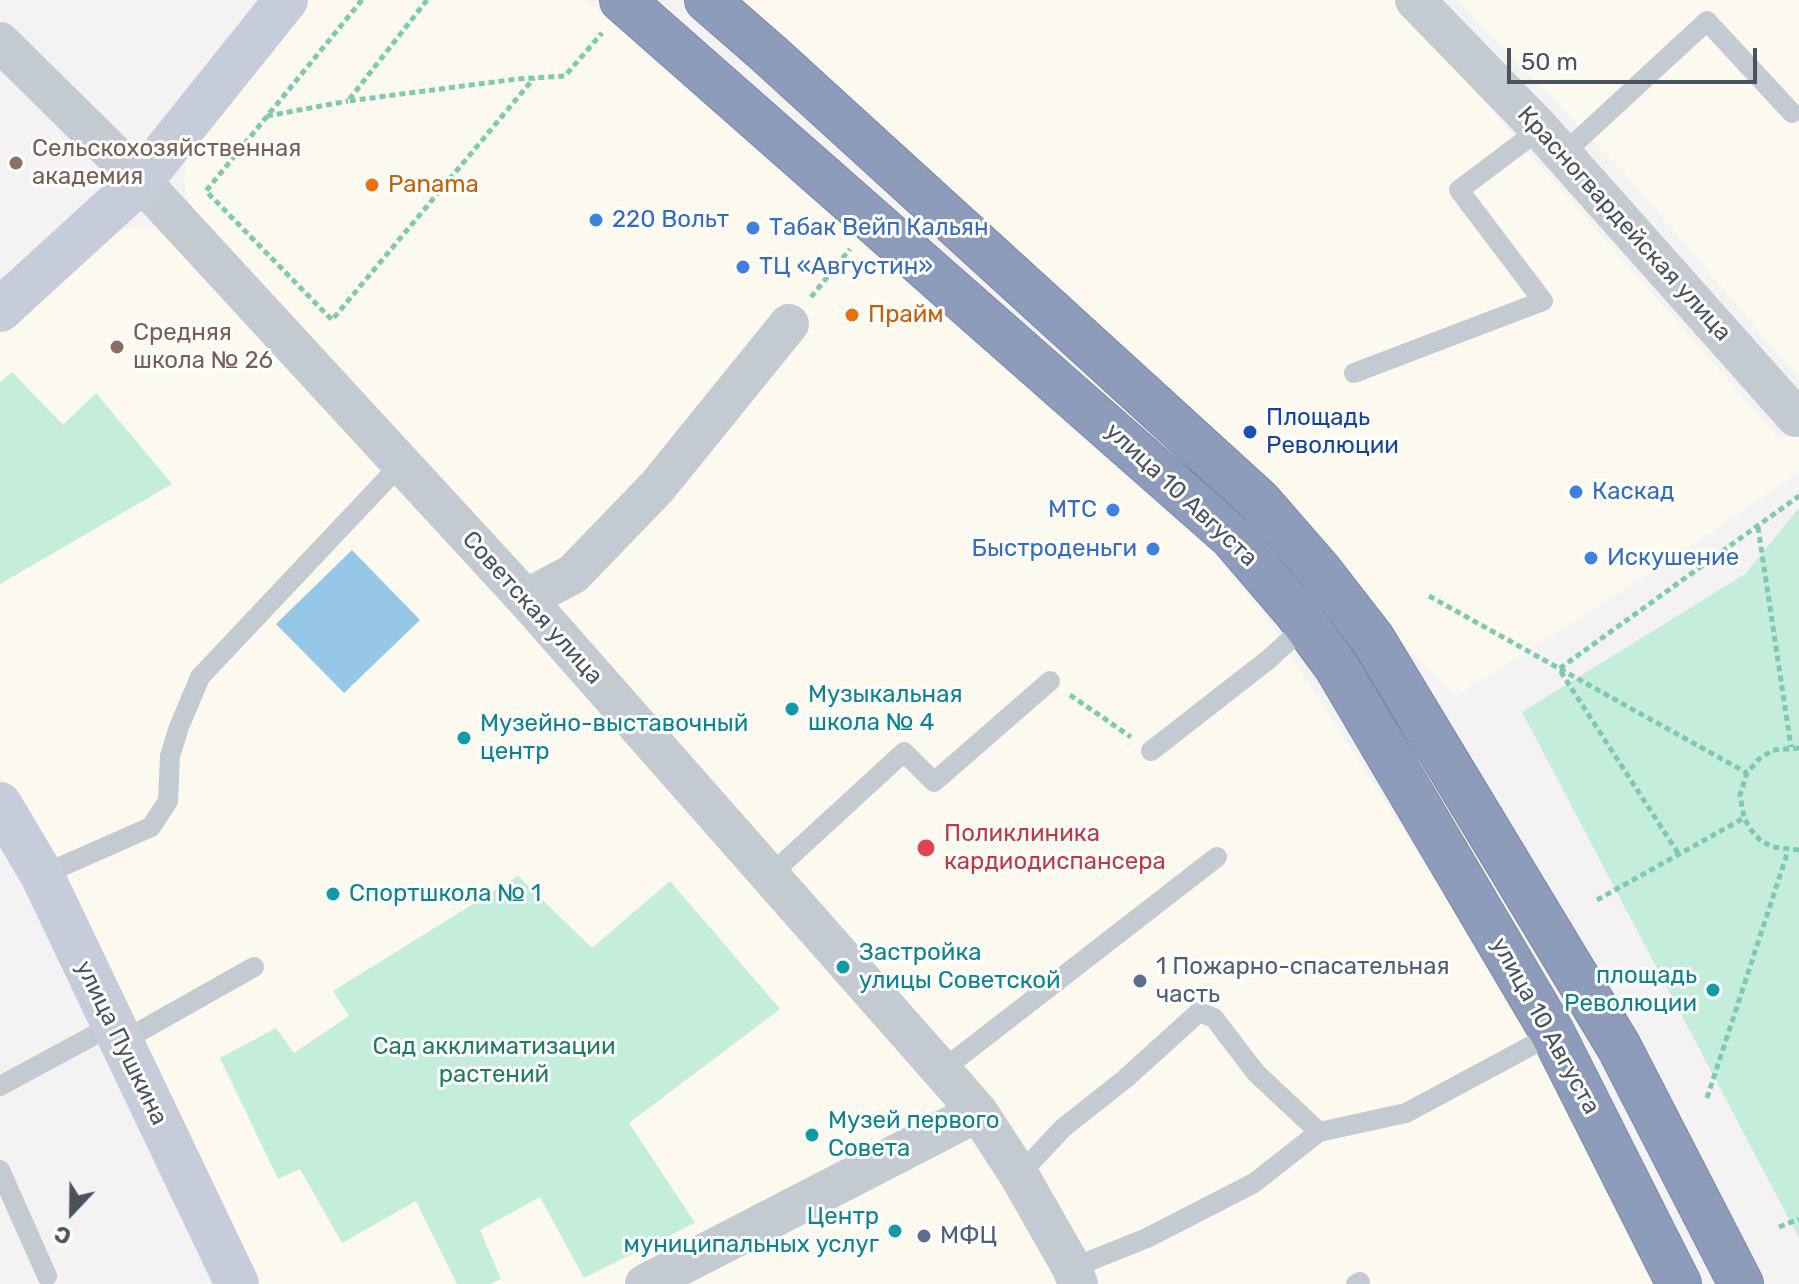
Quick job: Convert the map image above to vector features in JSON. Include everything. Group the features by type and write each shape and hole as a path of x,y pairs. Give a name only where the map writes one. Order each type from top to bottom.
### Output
{"highway":[{"name":"улица 10 Августа","path":"707,0 1260,502 1320,571 1372,638 1619,1047 1741,1284"},
{"name":"улица 10 Августа","path":"614,14 1232,537 1306,625 1336,666 1553,1034 1679,1284"}],"street":[{"path":"0,310 141,181 286,0"},
{"name":"Красногвардейская улица","path":"1415,0 1551,142 1797,418"},
{"name":"Советская улица","path":"0,42 141,181 526,599 978,1112 1019,1175 1075,1276"},
{"path":"526,599 573,574 657,487 789,324"},
{"name":"улица Пушкина","path":"0,804 42,875 237,1284"},
{"path":"645,1284 978,1112"}],"lane":[{"path":"1354,373 1543,301 1459,190 1551,142 1707,21 1792,113"},
{"path":"42,875 151,827 168,801 170,756 200,677 401,464"},
{"path":"1151,751 1269,659 1306,625"},
{"path":"770,875 904,752 934,782 1050,681"},
{"path":"941,1071 1217,857"},
{"path":"0,1086 117,1034 254,967"},
{"path":"1019,1175 1063,1128 1125,1079 1199,1012 1214,1018 1256,1073 1319,1132"},
{"path":"1075,1276 1254,1183 1319,1132 1406,1113 1553,1034"},
{"path":"0,1170 47,1276"}],"path":[{"path":"362,0 206,191 332,320 534,78"},
{"path":"348,101 427,0"},
{"path":"267,116 348,101 565,76 614,14"},
{"path":"789,324 853,245"},
{"path":"1559,669 1799,496"},
{"path":"1758,527 1791,747"},
{"path":"1429,596 1747,773"},
{"path":"1559,669 1678,853"},
{"path":"1050,681 1151,751"},
{"path":"1799,748 1773,750 1759,759 1747,773 1740,795 1744,818 1761,841 1788,851 1799,850"},
{"path":"1597,900 1744,818"},
{"path":"1707,1098 1788,851"},
{"path":"1779,1227 1799,1219"}],"shaded area":[{"path":"301,0 586,0 1215,555 1266,617 1535,1035 1652,1284 1097,1284 959,1059 536,582 199,223 188,202 184,179 186,159"},
{"path":"735,0 1395,0 1778,437 1799,436 1799,473 1653,571 1456,696"},
{"path":"1457,0 1799,0 1799,378 1629,178"},
{"path":"142,226 171,236 964,1113 635,1284 244,1284 0,775 0,331 114,231"},
{"path":"970,1122 1061,1284 644,1284"}],"green space":[{"path":"12,372 63,425 96,393 172,484 0,584 0,382"},
{"name":"площадь Революции","path":"1799,508 1799,1238 1522,712 1745,574"},
{"name":"Сад акклиматизации растений","path":"518,876 592,948 670,881 780,1009 629,1123 695,1223 584,1278 540,1197 480,1230 501,1279 490,1284 457,1284 416,1201 342,1243 300,1169 278,1179 220,1058 276,1028 294,1053 349,1016 333,991"}],"water":[{"path":"352,550 420,620 344,693 276,624"}],"place":[{"name":"Сельскохозяйственная академия","path":"16,163"},
{"name":"Panama","path":"372,185"},
{"name":"220 Вольт","path":"596,220"},
{"name":"Табак Вейп Кальян","path":"753,228"},
{"name":"ТЦ «Августин»","path":"743,267"},
{"name":"Прайм","path":"852,315"},
{"name":"Средняя школа № 26","path":"117,347"},
{"name":"Площадь Революции","path":"1250,432"},
{"name":"Каскад","path":"1576,492"},
{"name":"МТС","path":"1113,510"},
{"name":"Быстроденьги","path":"1153,549"},
{"name":"Искушение","path":"1591,558"},
{"name":"Музыкальная школа № 4","path":"792,709"},
{"name":"Музейно-выставочный центр","path":"464,738"},
{"name":"Поликлиника кардиодиспансера","path":"926,848"},
{"name":"Спортшкола № 1","path":"333,894"},
{"name":"Застройка улицы Советской","path":"843,967"},
{"name":"1 Пожарно-спасательная часть","path":"1140,981"},
{"name":"площадь Революции","path":"1713,990"},
{"name":"Музей первого Совета","path":"812,1135"},
{"name":"Центр муниципальных услуг","path":"895,1231"},
{"name":"МФЦ","path":"924,1236"}]}
